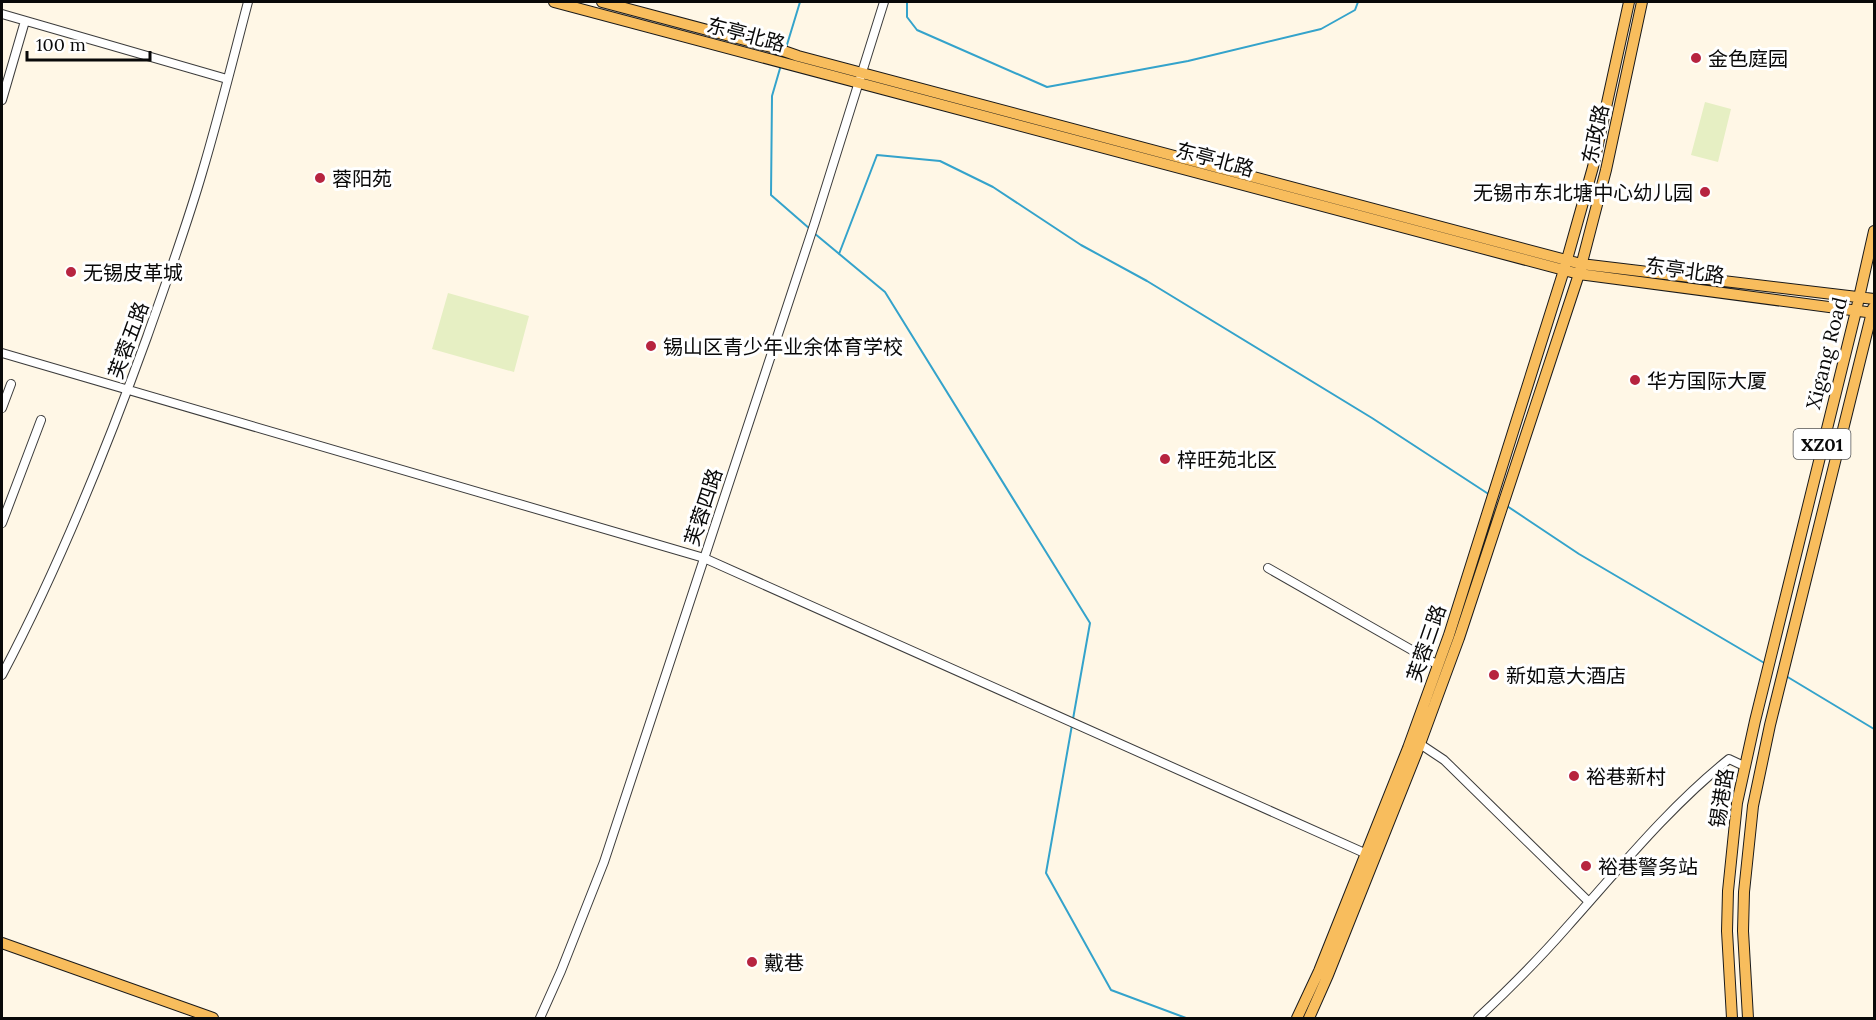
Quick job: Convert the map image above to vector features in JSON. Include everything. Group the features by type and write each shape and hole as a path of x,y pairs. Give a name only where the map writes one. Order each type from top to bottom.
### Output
{"main road":[{"name":"东亭北路","path":"554,2 772,60 797,61 860,77 1580,269 1873,313"},
{"name":"东亭北路","path":"602,2 775,48 797,61"},
{"name":"东政路","path":"1565,265 1593,166 1629,2"},
{"name":"东政路","path":"1580,269 1606,170 1642,2"},
{"name":"Xigang Road","path":"1770,658 1875,231"},
{"name":"芙蓉三路","path":"1298,1018 1420,744 1459,638 1491,521 1499,475 1565,265"},
{"name":"东亭北路","path":"1580,269 1875,300"},
{"name":"芙蓉三路","path":"1308,1018 1328,975 1491,521 1512,479 1580,269"},
{"name":"Xigang Road","path":"1785,666 1875,300"},
{"name":"锡港路","path":"1732,1018 1728,891 1737,803 1770,658"},
{"name":"锡港路","path":"1748,1018 1743,931 1748,848 1753,806 1785,666"},
{"path":"2,943 213,1018"}],"street":[{"name":"芙蓉五路","path":"2,675 82,507 127,390 202,175 248,2"},
{"name":"芙蓉四路","path":"540,1018 604,862 815,222 884,2"},
{"path":"2,14 227,79"},
{"path":"2,100 25,21"},
{"path":"2,353 704,558 1371,855"},
{"path":"2,408 11,384"},
{"path":"2,523 41,420"},
{"path":"1268,568 1438,665"},
{"path":"1420,744 1444,760 1589,902"},
{"path":"1478,1018 1514,984 1632,853 1698,785 1729,759 1744,766"}],"green space":[{"path":"1705,102 1731,109 1718,162 1691,155"},
{"path":"448,293 529,316 514,372 432,349"}],"waterway":[{"path":"786,48 800,2"},
{"path":"907,2 907,17 917,30 1047,87 1188,61 1321,29 1355,10 1358,2"},
{"path":"781,65 772,96 771,195 810,229"},
{"path":"839,254 877,155 940,161 993,187 1081,245 1147,281 1372,418 1490,495"},
{"path":"814,233 885,292 1090,623 1073,719"},
{"path":"1507,506 1579,554 1766,664"},
{"path":"1786,676 1874,729"},
{"path":"1072,725 1046,873 1111,990 1186,1018"}],"place":[{"name":"金色庭园","path":"1696,58"},
{"name":"蓉阳苑","path":"320,178"},
{"name":"无锡市东北塘中心幼儿园","path":"1705,192"},
{"name":"无锡皮革城","path":"71,272"},
{"name":"锡山区青少年业余体育学校","path":"651,346"},
{"name":"华方国际大厦","path":"1635,380"},
{"name":"梓旺苑北区","path":"1165,459"},
{"name":"新如意大酒店","path":"1494,675"},
{"name":"裕巷新村","path":"1574,776"},
{"name":"裕巷警务站","path":"1586,866"},
{"name":"戴巷","path":"752,962"}]}
